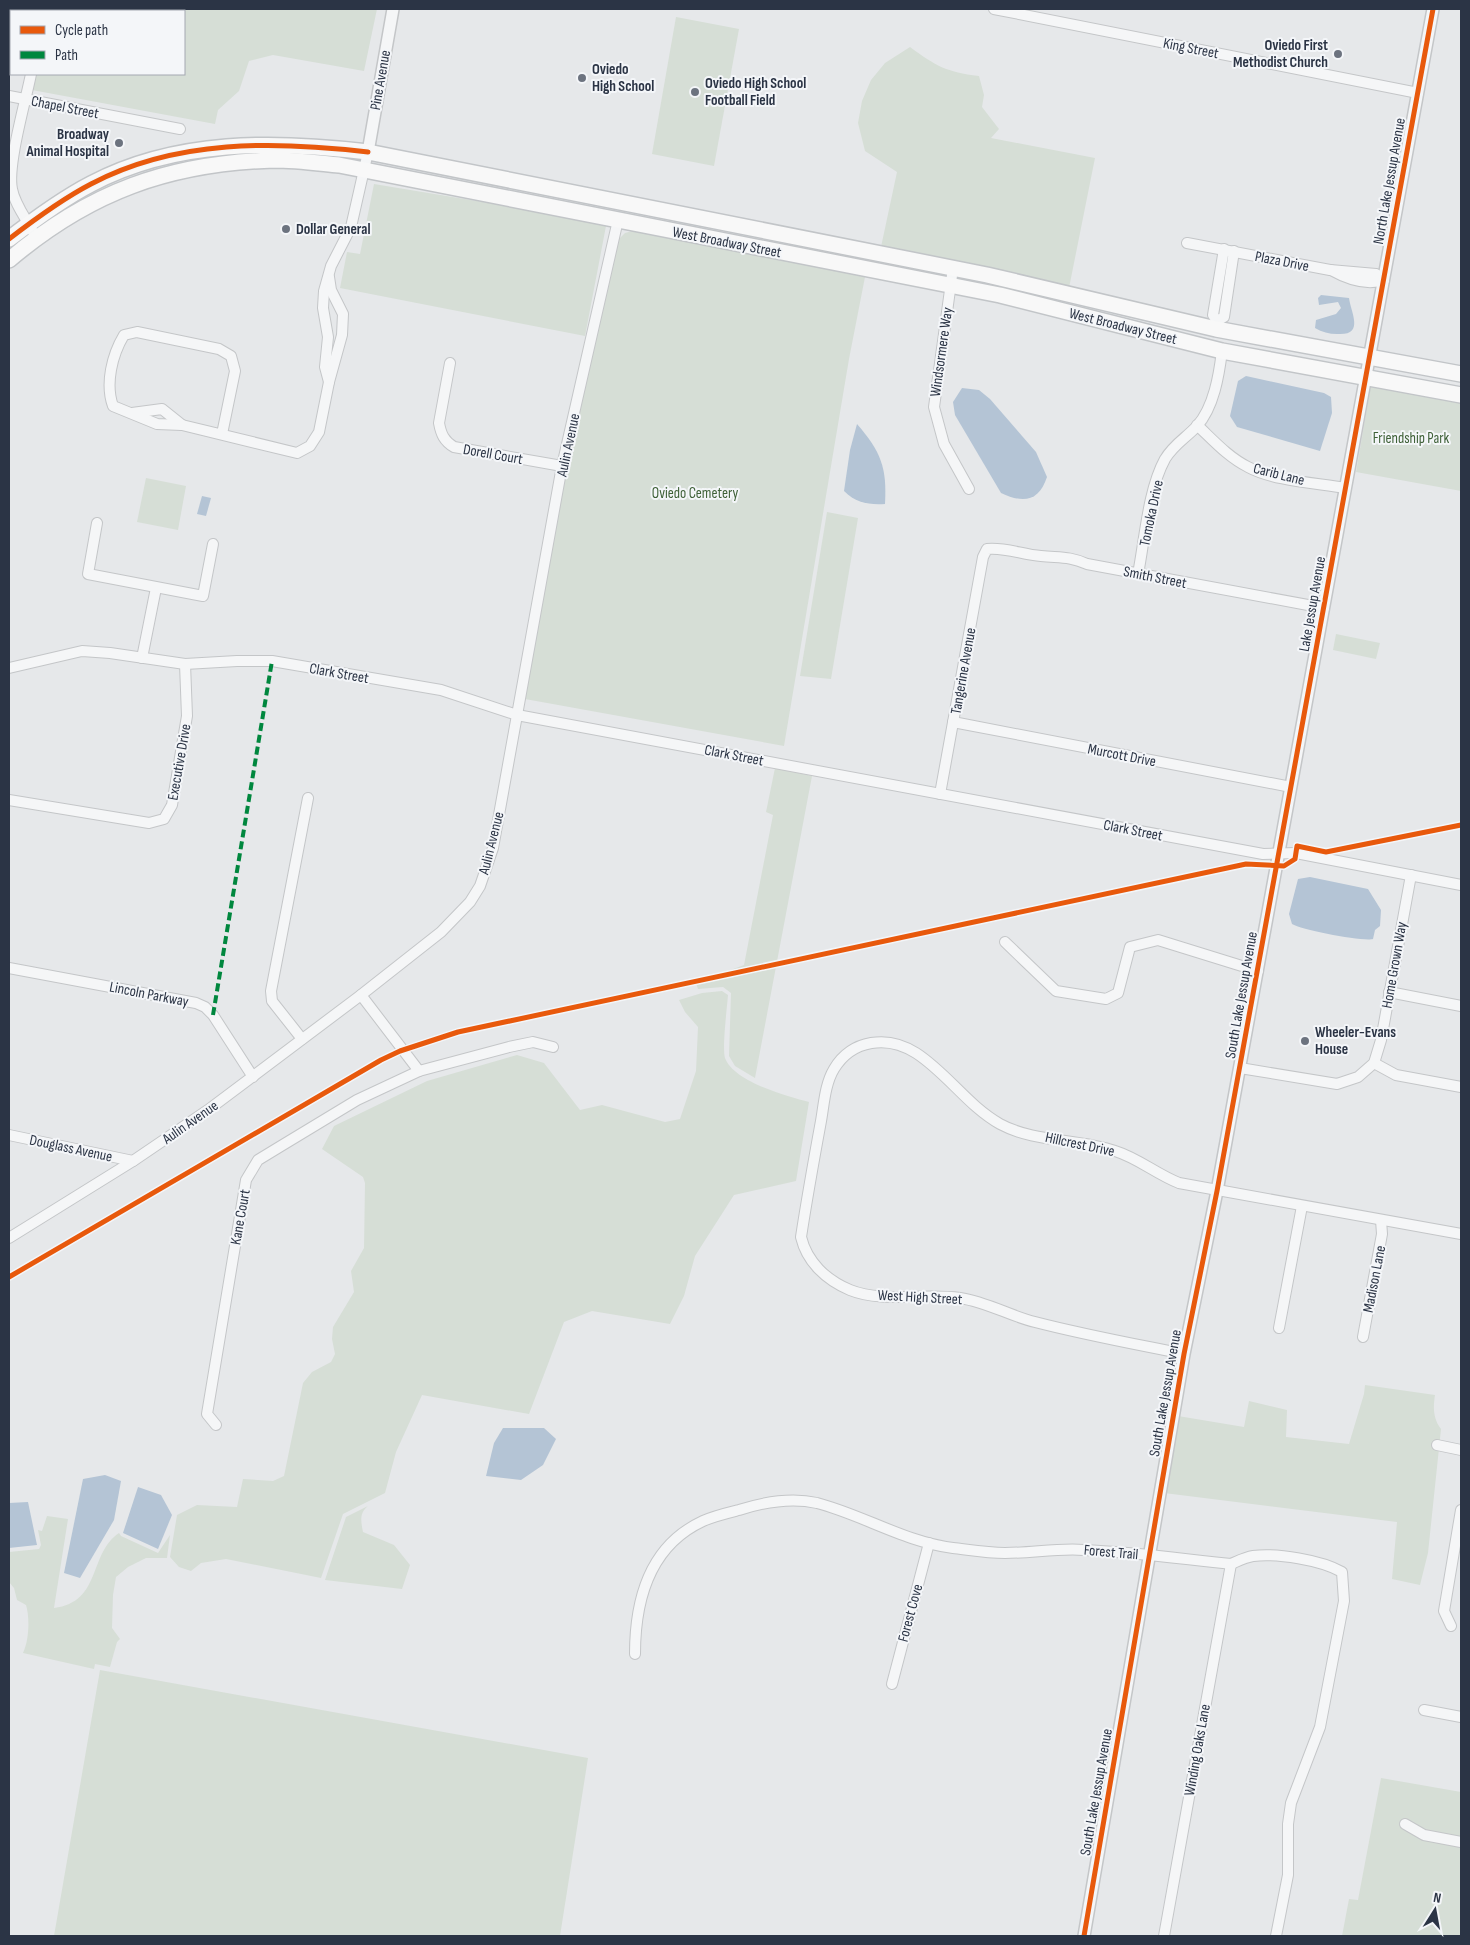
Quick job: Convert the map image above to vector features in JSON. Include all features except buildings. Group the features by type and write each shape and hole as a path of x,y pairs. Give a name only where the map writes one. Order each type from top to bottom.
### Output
{"main road":[{"name":"West Broadway Street","path":"9,239 29,223 92,183 148,161 209,148 241,145 303,144 368,152 581,196 953,268 1370,358 1461,374"},
{"name":"West Broadway Street","path":"9,260 36,238 94,201 140,182 201,168 275,160 339,165 1000,295 1222,350 1461,395"},
{"path":"542,206 555,202 567,204 581,196"},
{"path":"618,220 632,212 645,215 653,210"}],"street":[{"name":"Pine Avenue","path":"368,152 393,9"},
{"name":"King Street","path":"994,9 1418,93"},
{"name":"North Lake Jessup Avenue","path":"1370,358 1433,9"},
{"path":"31,75 12,169 11,187 36,238"},
{"name":"Chapel Street","path":"9,96 180,129"},
{"path":"329,382 325,367 328,325 323,302 331,266 351,227 368,152"},
{"name":"Aulin Avenue","path":"9,1238 133,1161 252,1077 441,932 470,902 480,886 493,848 562,466 618,220"},
{"name":"Plaza Drive","path":"1187,243 1330,270 1346,278 1374,284 1384,280"},
{"path":"1216,325 1213,315 1229,250"},
{"name":"Windsormere Way","path":"953,268 934,407 944,444 969,489"},
{"path":"222,434 235,370 232,356 219,349 137,332 124,335 116,348 108,392 113,406 157,424 182,425 297,453 310,446 319,432 344,323 343,314 330,290 329,277"},
{"path":"323,302 336,299"},
{"path":"328,325 344,323"},
{"name":"Tomoka Drive","path":"1138,574 1156,479 1166,458 1178,441 1197,425 1211,401 1222,350"},
{"name":"Lake Jessup Avenue","path":"1279,855 1370,358"},
{"name":"Dorell Court","path":"450,362 439,423 441,433 447,443 454,447 562,466"},
{"path":"132,413 162,409 182,425"},
{"name":"Carib Lane","path":"1197,425 1231,456 1248,467 1291,479 1345,488"},
{"path":"97,523 88,574 156,588 203,596 212,544"},
{"name":"Smith Street","path":"987,549 999,548 1041,556 1059,556 1087,564 1324,608"},
{"name":"Tangerine Avenue","path":"940,794 983,557 987,549"},
{"path":"142,658 156,588"},
{"name":"Clark Street","path":"9,668 82,651 185,664 237,660 272,661 441,690 517,715 1263,854 1296,853 1461,885"},
{"name":"Executive Drive","path":"9,800 149,823 164,819 172,805 187,716 185,664"},
{"name":"Murcott Drive","path":"954,722 1291,787"},
{"path":"302,1039 272,1001 271,991 308,798"},
{"name":"South Lake Jessup Avenue","path":"1084,1936 1184,1354 1217,1191 1279,855"},
{"name":"Home Grown Way","path":"1374,1062 1410,875"},
{"path":"1005,942 1056,991 1106,999 1118,993 1130,947 1158,940 1258,971"},
{"name":"Lincoln Parkway","path":"9,968 196,1003 205,1007 213,1015 252,1077"},
{"path":"1389,992 1461,1006"},
{"path":"361,995 419,1071"},
{"name":"Hillcrest Drive","path":"811,1173 826,1092 834,1068 846,1056 862,1046 881,1041 900,1044 918,1054 983,1113 1001,1125 1018,1132 1113,1150 1130,1157 1163,1177 1217,1191 1461,1234"},
{"name":"Kane Court","path":"216,1425 207,1414 246,1180 258,1160 357,1100 419,1071 533,1042 554,1047"},
{"path":"1240,1068 1337,1084 1358,1077 1374,1062 1396,1074 1461,1087"},
{"name":"Douglass Avenue","path":"9,1135 133,1161"},
{"name":"West High Street","path":"811,1173 801,1237 805,1252 815,1267 834,1282 851,1291 877,1296 927,1295 960,1298 990,1305 1032,1322 1184,1354"},
{"path":"1279,1328 1302,1206"},
{"name":"Madison Lane","path":"1363,1337 1382,1234 1381,1220"},
{"path":"1437,1445 1461,1450"},
{"name":"Forest Trail","path":"635,1654 635,1626 643,1587 667,1548 686,1531 703,1521 758,1504 791,1500 815,1503 842,1511 908,1538 951,1548 1004,1553 1083,1550 1231,1564 1250,1556 1288,1558 1331,1566 1342,1572 1344,1578 1344,1601 1320,1727 1291,1802 1288,1824 1288,1875 1276,1936"},
{"path":"1451,1626 1444,1610 1459,1535 1461,1510"},
{"name":"Forest Cove","path":"892,1684 929,1543"},
{"name":"Winding Oaks Lane","path":"1164,1936 1231,1564"},
{"path":"1424,1710 1461,1716"},
{"path":"1405,1824 1424,1835 1461,1842"}],"green space":[{"path":"377,9 364,71 273,55 249,61 239,91 218,110 215,124 32,90 35,75 185,75 185,10 48,10"},
{"name":"Oviedo High School Football Field","path":"676,17 739,29 714,166 652,154"},
{"path":"910,47 942,67 979,76 984,95 982,107 999,129 991,138 1095,158 1067,298 878,261 897,172 865,151 858,123 862,101 871,80 885,63"},
{"path":"374,184 585,219 606,226 585,336 340,288 347,252 360,254"},
{"name":"Oviedo Cemetery","path":"636,230 865,277 849,359 784,746 525,699 568,462 617,241 625,233"},
{"name":"Friendship Park","path":"1371,385 1461,403 1461,491 1356,472"},
{"path":"146,478 186,486 178,530 137,522"},
{"path":"827,512 858,518 831,679 800,676"},
{"path":"1336,634 1380,643 1376,659 1333,650"},
{"path":"775,768 812,776 755,1078 735,1066 729,1056 731,993 723,987 698,989 696,983 744,965 773,815 766,812"},
{"path":"722,991 728,995 724,1053 730,1067 762,1087 809,1102 796,1181 734,1195 695,1256 684,1296 670,1324 592,1311 564,1322 529,1414 422,1395 396,1452 385,1493 343,1514 321,1578 226,1559 201,1563 191,1571 179,1567 170,1557 177,1515 197,1505 237,1507 243,1479 273,1481 284,1476 303,1383 312,1372 331,1362 335,1354 332,1339 333,1327 354,1292 351,1271 364,1248 365,1183 363,1177 322,1149 334,1126 427,1081 517,1055 544,1063 580,1110 602,1105 665,1122 680,1119 696,1071 698,1027 685,1012 679,1000 702,993"},
{"path":"1365,1385 1435,1395 1434,1413 1441,1429 1428,1553 1420,1585 1392,1579 1397,1522 1164,1493 1178,1416 1244,1427 1249,1401 1287,1410 1286,1437 1349,1444"},
{"path":"368,1506 362,1515 363,1532 394,1545 410,1565 402,1589 325,1580 346,1517"},
{"path":"47,1516 68,1519 54,1608 69,1604 80,1597 93,1576 109,1542 119,1533 121,1536 158,1553 170,1535 167,1558 146,1558 128,1567 116,1577 113,1595 112,1628 120,1639 117,1642 110,1667 95,1664 94,1669 23,1653 28,1636 27,1610 26,1605 17,1600 14,1588 9,1582 9,1552 39,1549 41,1545 38,1530 42,1531"},
{"path":"100,1670 588,1758 560,1936 54,1936"},
{"path":"1381,1778 1461,1792 1461,1936 1342,1936 1349,1899 1358,1900"}],"water":[{"path":"1321,295 1349,298 1354,322 1354,327 1351,331 1346,334 1334,334 1315,328 1316,320 1336,314 1341,308 1338,302 1319,305 1318,298"},
{"path":"1246,376 1324,393 1331,397 1332,413 1320,451 1237,427 1230,416 1238,381"},
{"path":"962,388 979,390 990,399 1036,452 1047,477 1044,485 1035,496 1017,499 1001,493 955,415 953,402"},
{"path":"857,424 872,443 881,461 885,480 885,504 863,502 853,498 844,491 850,450"},
{"path":"202,496 211,498 206,516 197,514"},
{"path":"1310,877 1368,889 1381,910 1380,926 1375,930 1373,939 1333,935 1292,924 1289,914 1298,879"},
{"path":"503,1428 544,1428 556,1439 543,1465 521,1480 486,1476 494,1443"},
{"path":"105,1475 121,1481 114,1520 80,1578 64,1573 83,1479"},
{"path":"138,1487 161,1495 172,1515 158,1549 123,1533"},
{"path":"28,1502 37,1545 9,1548 9,1503"}],"marked path":[{"path":"213,1015 272,661"}],"cycle path":[{"path":"1084,1936 1184,1354 1217,1191 1433,9"},
{"path":"9,239 80,190 123,169 157,158 191,151 262,145 333,148 368,152"},
{"path":"9,1277 381,1060 400,1051 458,1032 1246,864 1284,866 1295,859 1297,846 1326,852 1461,825"}],"place":[{"name":"Oviedo First Methodist Church","path":"1338,54"},
{"name":"Oviedo High School","path":"582,78"},
{"name":"Oviedo High School Football Field","path":"695,92"},
{"name":"Broadway Animal Hospital","path":"119,143"},
{"name":"Dollar General","path":"286,229"},
{"name":"Wheeler-Evans House","path":"1305,1041"}]}
